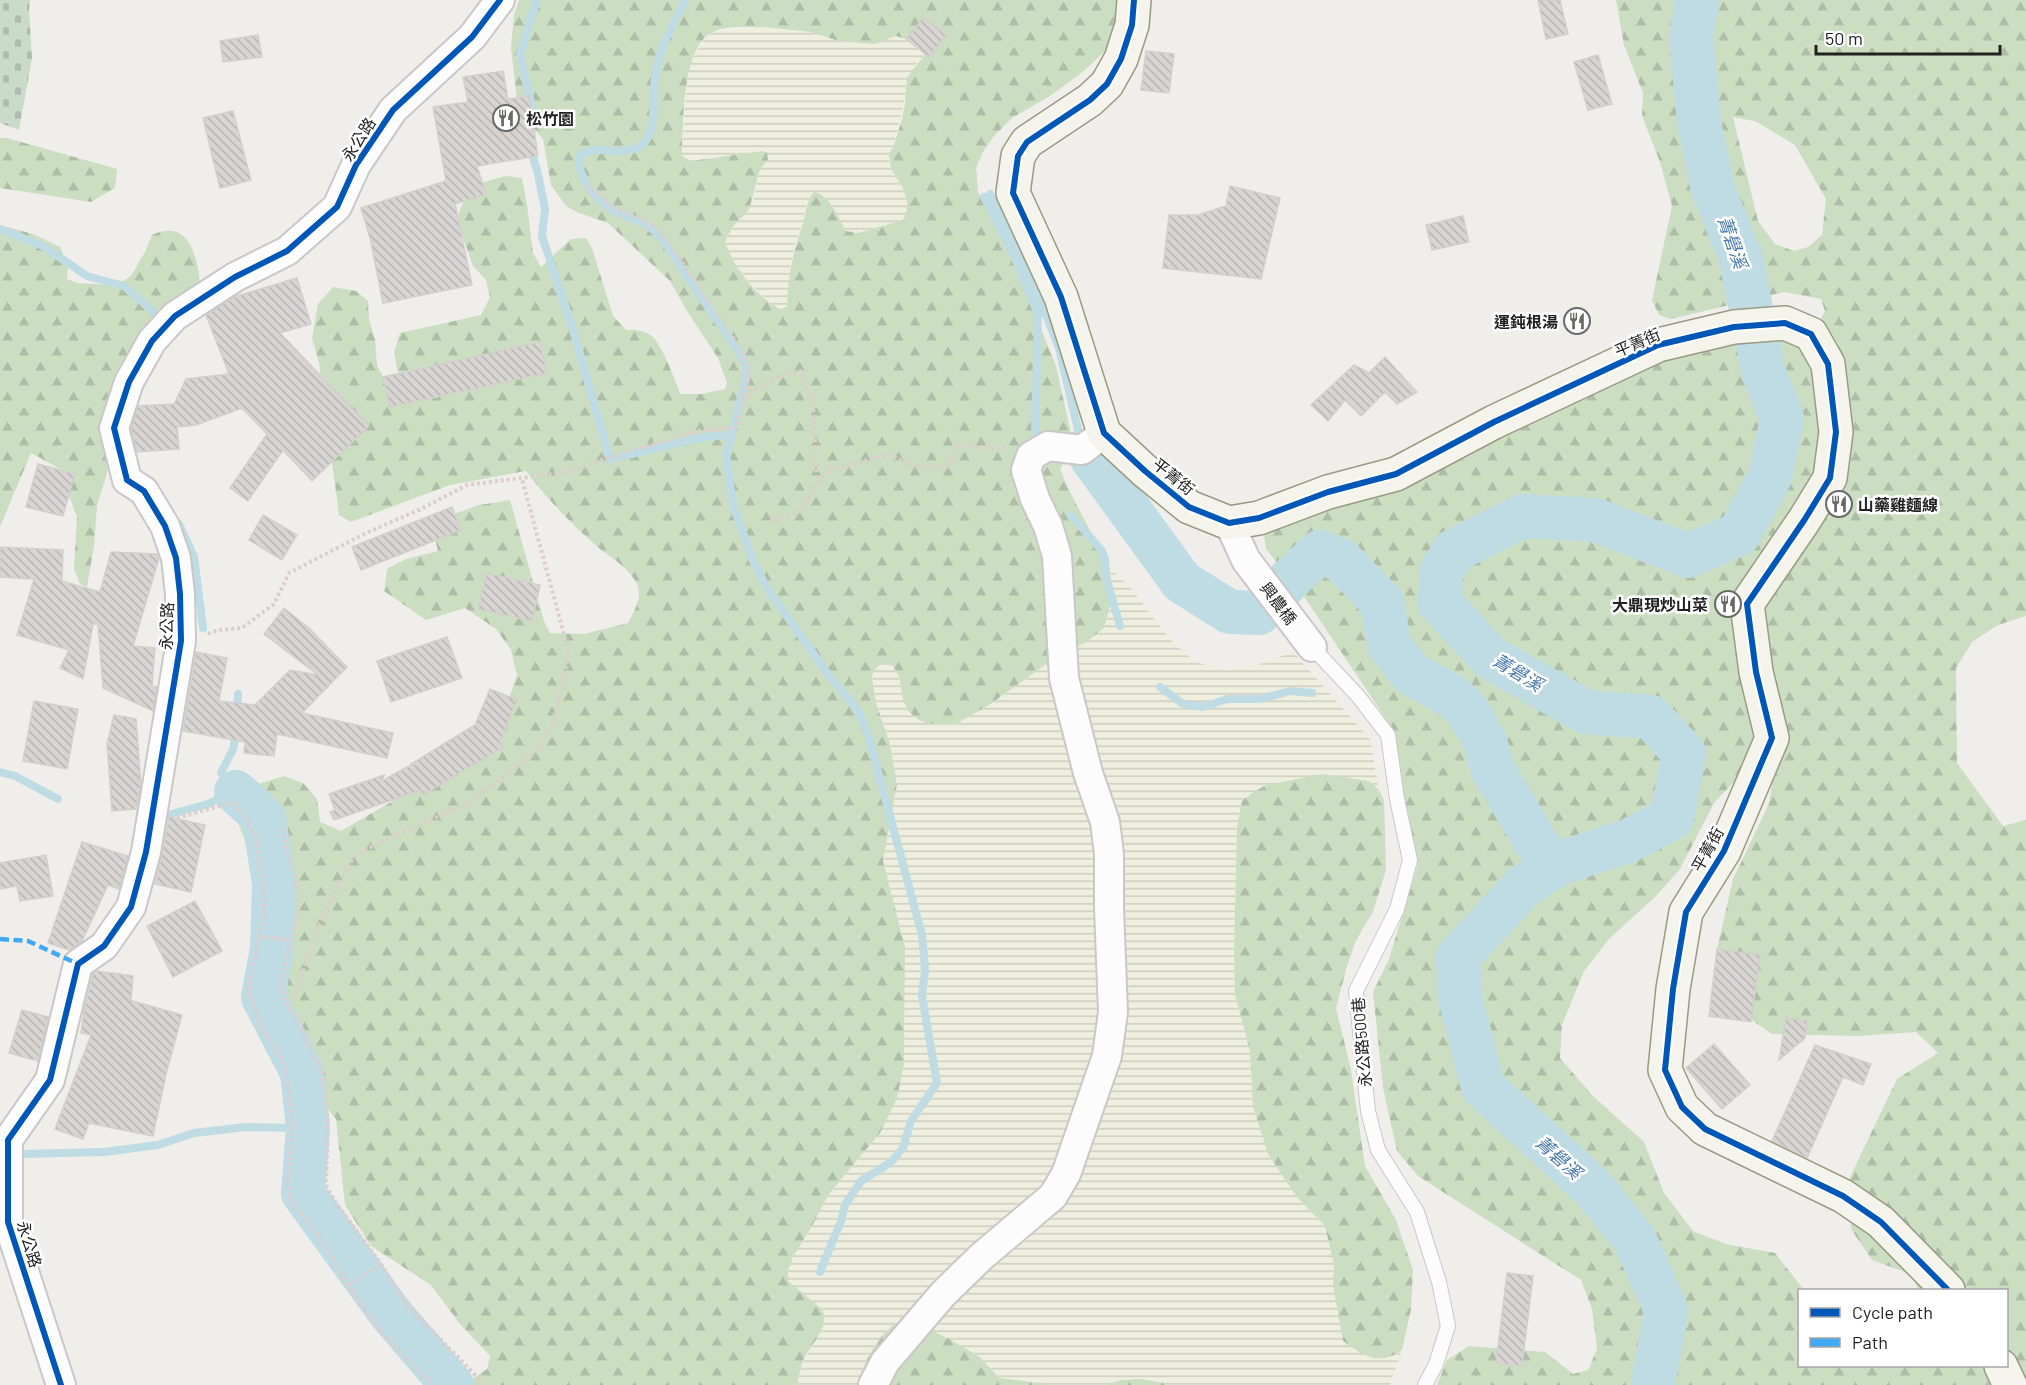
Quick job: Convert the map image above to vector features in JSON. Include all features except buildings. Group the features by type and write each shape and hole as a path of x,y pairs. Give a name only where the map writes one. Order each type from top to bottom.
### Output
{"street":[{"name":"永公路","path":"61,1385 8,1222 8,1140 50,1080 78,964 104,946 131,908 146,852 181,641 177,558 165,526 144,490 127,480 114,428 129,382 152,341 175,316 235,277 287,252 337,207 356,165 393,110 472,37 500,0"},
{"name":"平菁街","path":"1134,0 1129,36 1121,59 1107,84 1090,100 1027,142 1018,156 1013,194 1061,297 1104,433 1189,507 1229,523 1260,518 1328,492 1396,474 1494,422 1658,345 1734,327 1785,323 1811,334 1828,364 1836,432 1830,478 1748,604 1755,672 1766,706 1772,738 1724,850 1686,912 1673,989 1665,1070 1682,1107 1705,1129 1843,1196 1881,1222 1947,1289"},
{"path":"873,1385 885,1362 943,1294 981,1257 1053,1196 1066,1174 1107,1056 1113,1012 1109,854 1105,822 1088,773 1064,678 1057,555 1026,470 1031,456 1048,446 1082,450 1104,433"},
{"name":"興農橋","path":"1229,523 1246,560 1312,647"},
{"path":"2002,1367 2010,1385"}],"lane":[{"name":"永公路500巷","path":"1312,647 1358,696 1388,735 1397,799 1410,860 1397,909 1356,992 1368,1111 1378,1150 1417,1212 1439,1282 1448,1326 1436,1364 1425,1385"}],"path":[{"path":"181,641 200,638 218,630 242,628 274,604 289,573 366,533 421,509 451,491 467,485 568,472 702,430 736,428 748,378 748,365 740,348 668,242 654,227 614,208 586,183"},
{"path":"745,396 776,378 801,371 813,405 818,483"},
{"path":"770,521 802,511 818,483 832,468 891,455 913,466 947,467 958,445 1001,449 1014,441 1036,439 1048,446"},
{"path":"289,1011 317,929 350,862 362,851 470,802 536,752 552,727 569,653 522,479"},
{"path":"166,821 233,802 246,818 256,837 264,894 263,918 248,991 262,1028 280,1055 287,1077 293,1124 288,1183 290,1199 329,1251 348,1285 384,1335 433,1385"},
{"path":"283,828 287,854 297,884 299,908 280,984 289,1011 297,1022 323,1075 328,1127 326,1185 405,1303 485,1385"},
{"path":"260,936 291,941"},
{"path":"348,1285 381,1264"}],"green space":[{"path":"0,0 30,0 32,58 19,130 0,123"},
{"path":"519,0 1126,0 1111,45 1084,71 1050,96 1012,118 994,136 976,168 978,192 1016,266 1056,366 1074,447 1060,469 1110,569 1112,598 1104,628 1085,643 1063,652 989,705 956,724 929,724 919,720 908,711 903,699 899,676 891,663 882,663 872,676 876,703 890,744 897,784 883,861 905,947 904,1064 897,1098 880,1133 828,1195 793,1257 788,1271 788,1281 822,1309 824,1316 822,1329 803,1361 797,1385 463,1385 487,1369 490,1356 460,1324 431,1285 371,1246 345,1205 336,1119 313,1092 296,1056 286,1011 281,933 259,891 254,864 235,815 258,784 284,776 303,783 317,799 320,822 341,831 458,763 505,710 517,675 511,650 496,629 465,608 426,620 384,591 387,569 406,559 438,551 431,522 479,505 510,500 544,621 550,633 584,634 628,623 639,594 637,584 630,573 570,521 542,492 526,471 450,485 351,522 339,515 319,363 312,338 318,304 333,287 356,291 368,301 377,365 383,377 390,407 546,373 540,343 398,373 394,352 400,333 481,315 490,297 486,280 473,266 461,232 458,215 470,186 505,176 522,178 533,253 541,267 571,239 586,238 592,248 613,316 626,330 640,331 653,337 664,356 680,394 701,394 725,389 727,383 718,358 670,281 608,223 566,206 551,185 543,139 518,110 511,47 514,15","holes":["733,27 765,27 810,32 839,41 875,44 896,36 906,39 925,55 907,77 902,119 889,154 891,169 903,188 907,201 907,210 903,220 858,233 846,231 837,213 825,197 814,192 807,204 793,257 787,307 780,309 754,289 734,262 725,242 733,226 749,210 760,169 768,160 767,153 763,151 691,161 682,156 685,100 687,82 696,50 704,38 715,31"]},
{"path":"1616,0 2026,0 2026,616 1998,625 1972,642 1956,668 1957,763 2003,826 2026,820 2026,1385 1437,1385 1447,1360 1469,1346 1545,1352 1573,1374 1588,1370 1597,1349 1592,1309 1581,1280 1418,1176 1397,1151 1383,1088 1373,992 1389,959 1418,864 1397,769 1394,731 1305,598 1266,549 1264,535 1324,510 1464,459 1599,382 1675,356 1819,323 1825,311 1821,299 1784,292 1671,319 1659,315 1652,300 1672,206 1660,162 1642,116 1643,93 1624,45","holes":["1733,117 1755,121 1795,145 1826,199 1822,235 1808,247 1794,251 1775,244 1758,221","1747,768 1773,778 1769,804 1733,879 1717,949 1740,1012 1772,1034 1859,1036 1916,1032 1938,1053 1897,1079 1850,1177 1851,1229 1872,1260 1910,1274 1918,1289 2008,1289 2008,1367 1798,1367 1798,1289 1803,1289 1775,1253 1726,1244 1693,1231 1664,1193 1644,1142 1593,1096 1560,1058 1562,1025 1584,971 1609,939 1656,896 1680,869 1714,803"]},
{"path":"765,27 810,32 839,41 858,43 875,44 896,36 906,39 925,55 916,64 894,145 889,154 891,169 907,201 907,210 903,220 857,233 846,231 828,201 807,200 790,267 787,307 780,309 770,303 743,276 731,258 725,242 733,226 753,200 760,169 768,160 763,151 691,161 682,156 688,68 704,38 714,31"},
{"path":"0,138 117,169 115,188 91,202 0,188"},
{"path":"0,225 33,234 60,247 68,266 67,279 77,283 117,285 131,276 152,235 165,231 183,236 194,252 197,263 200,285 187,295 156,311 134,347 106,477 97,505 94,546 87,587 80,584 74,569 77,517 69,496 74,475 31,453 0,527"},
{"path":"1110,569 1129,586 1170,639 1195,662 1227,670 1257,665 1293,652 1370,739 1379,790 1369,781 1242,801 1237,827 1235,995 1250,1051 1253,1107 1296,1196 1325,1226 1334,1265 1333,1285 1391,1358 1402,1350 1390,1385 1167,1385 1122,1380 1103,1385 1054,1385 999,1378 980,1357 889,1327 873,1350 857,1385 797,1385 803,1362 821,1332 801,1293 788,1281 788,1271 793,1257 828,1195 880,1133 904,1064 905,947 883,861 897,784 890,744 876,703 872,676 882,663 891,663 899,676 903,699 929,724 956,724 989,705 1063,652 1112,598"},
{"path":"1323,774 1369,781 1379,790 1384,800 1386,870 1373,912 1357,938 1336,1008 1351,1070 1365,1166 1396,1220 1413,1270 1411,1309 1402,1350 1379,1359 1365,1355 1343,1341 1333,1285 1334,1265 1325,1226 1296,1196 1268,1154 1253,1107 1250,1051 1235,995 1237,827 1242,801 1266,785"},
{"path":"899,1322 918,1324 947,1338 980,1357 999,1378 1056,1385 857,1385 878,1341"},
{"path":"1140,1379 1167,1385 1103,1385 1122,1380"}],"waterway":[{"path":"531,123 532,107 520,55 535,0"},
{"path":"685,0 659,57 652,123 647,140 631,150 595,150 579,155 581,172 588,187 606,205 646,225 661,237 746,365 746,378 726,455 733,505 753,561 767,588 830,677 857,709 868,734 922,935 925,969 922,996 937,1083 911,1121 903,1148 891,1162 861,1181 845,1205 841,1221 820,1272"},
{"name":"菁礐溪","path":"1653,1385 1666,1310 1635,1240 1594,1189 1483,1087 1460,997 1458,957 1524,886 1557,864 1628,841 1672,818 1684,753 1651,717 1586,712 1491,658 1440,603 1441,573 1453,551 1522,516 1596,520 1688,556 1739,534 1770,477 1782,419 1764,373 1741,259 1712,186 1699,121 1691,37 1697,0"},
{"path":"530,147 545,209 542,236 571,323 608,453"},
{"path":"990,194 1026,264 1059,348 1079,434 1067,438"},
{"path":"984,197 1018,265 1038,314 1035,436 1046,436"},
{"path":"0,229 43,246 87,276 124,286 157,315"},
{"path":"610,459 704,437 730,435"},
{"path":"1091,457 1182,582 1230,612 1259,613 1290,579 1320,552 1342,561 1382,602 1389,645 1412,674 1456,699 1469,713 1486,744 1492,768 1540,849 1557,864"},
{"path":"1071,515 1102,551 1106,577 1120,626"},
{"path":"179,524 194,557 203,628"},
{"path":"1160,687 1183,704 1203,707 1227,699 1260,699 1291,691 1312,693"},
{"path":"237,713 238,694"},
{"path":"167,815 205,805 236,792 221,773 234,747 235,731"},
{"path":"0,772 15,776 58,799"},
{"path":"236,792 264,818 274,884 272,949 263,997 302,1072 308,1128 303,1193 391,1314 452,1385"},
{"path":"20,1154 104,1152 158,1145 194,1133 246,1127 308,1128"}],"marked path":[{"path":"0,939 28,941 78,964"}],"cycle path":[{"path":"61,1385 8,1222 8,1140 50,1080 78,964 104,946 131,907 146,852 181,641 180,594 176,558 165,526 144,491 127,480 114,428 129,382 152,341 175,316 235,277 287,251 337,207 356,165 393,110 472,37 500,0"},
{"path":"1134,0 1132,25 1121,59 1107,84 1090,100 1027,142 1018,156 1013,193 1061,297 1104,433 1189,507 1229,523 1259,518 1328,492 1396,474 1494,422 1658,345 1734,327 1785,323 1811,334 1828,364 1836,432 1830,478 1747,604 1756,672 1772,738 1724,851 1686,912 1673,989 1665,1070 1682,1107 1705,1129 1843,1196 1881,1222 1947,1289"}],"place":[{"name":"松竹園","path":"506,118"},
{"name":"運鈍根湯","path":"1577,321"},
{"name":"山藥雞麵線","path":"1839,504"},
{"name":"大鼎現炒山菜","path":"1728,604"}]}
